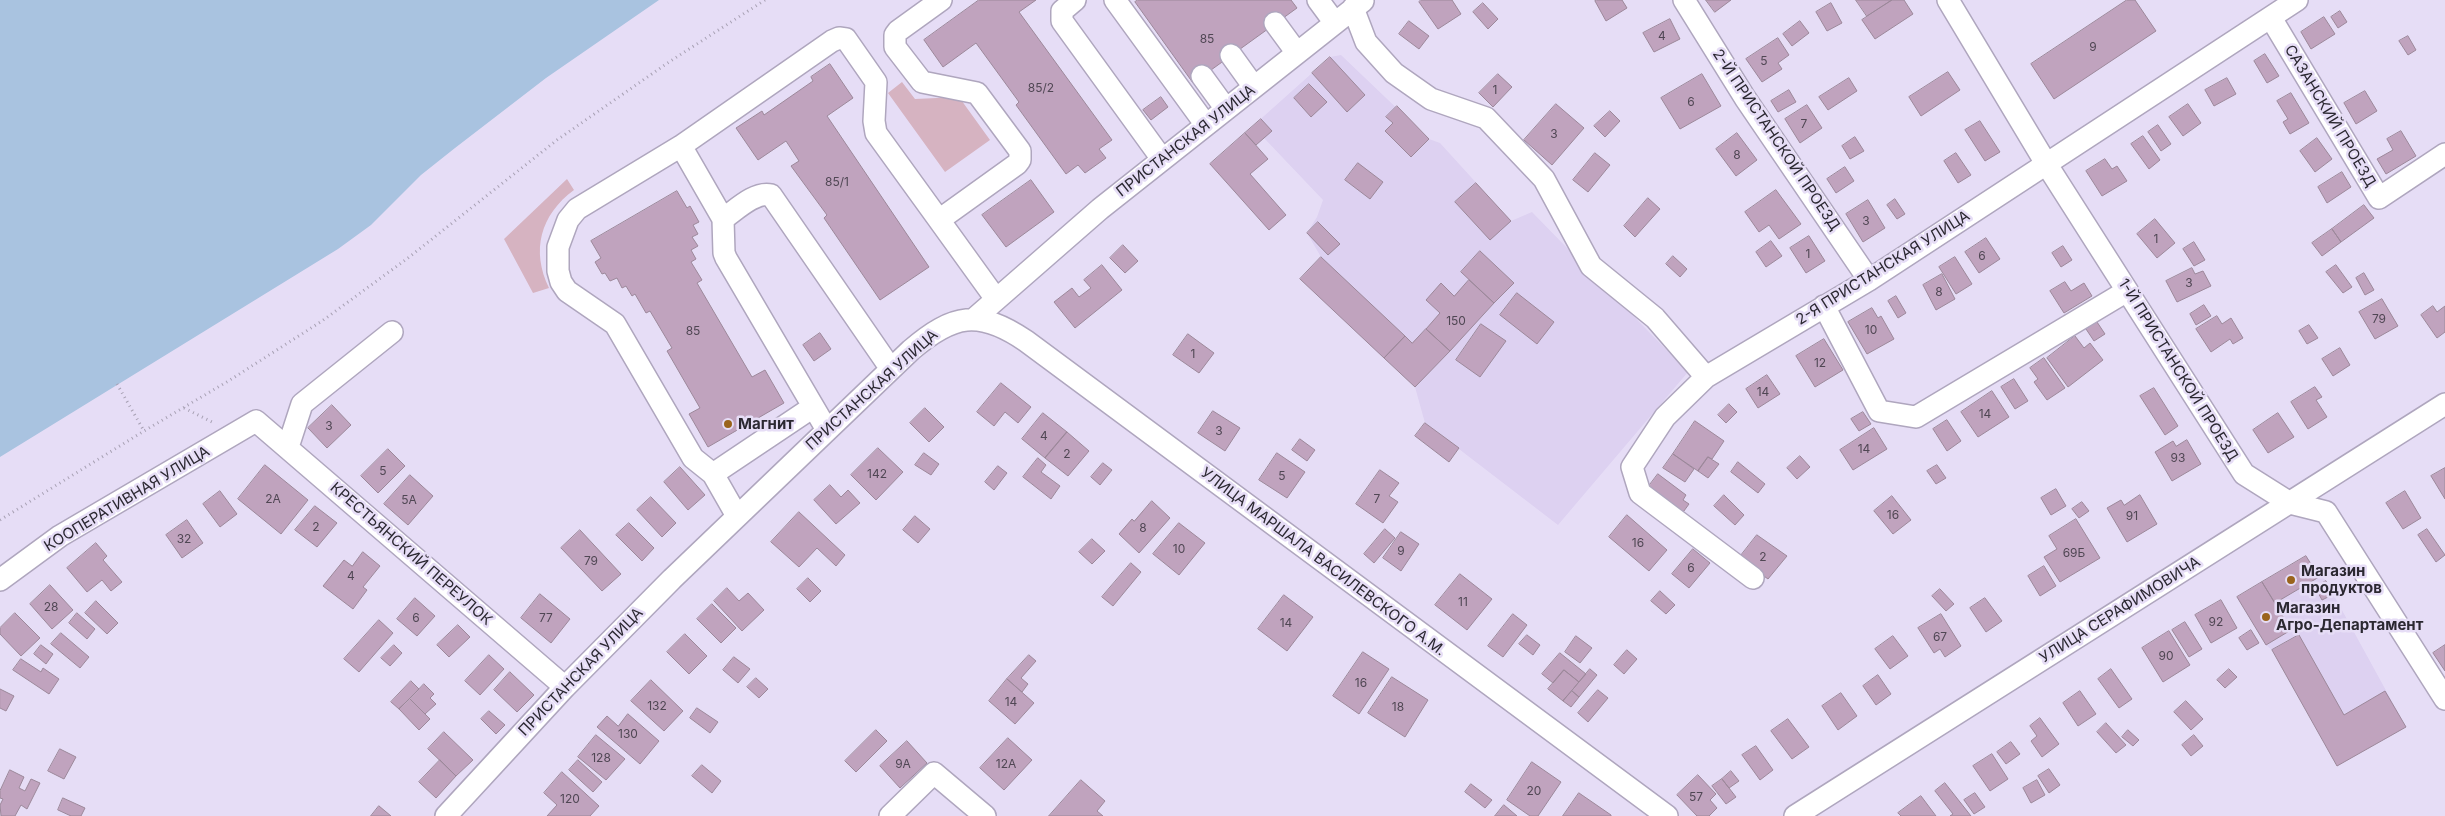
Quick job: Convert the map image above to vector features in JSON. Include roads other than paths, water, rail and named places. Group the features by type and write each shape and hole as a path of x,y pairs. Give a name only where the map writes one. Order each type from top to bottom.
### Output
{"street":[{"path":"939,220 1017,164 1021,155 977,93 922,82 896,47 894,35 941,0"},
{"path":"1075,0 1062,11 1062,21 1162,159"},
{"path":"1115,0 1206,125"},
{"path":"1318,0 1335,23"},
{"name":"2-Й ПРИСТАНСКОЙ ПРОЕЗД","path":"1684,0 1745,98 1869,280"},
{"name":"1-Й ПРИСТАНСКОЙ ПРОЕЗД","path":"1948,0 2047,165 2244,474 2290,503 2326,512 2445,698"},
{"name":"2-Я ПРИСТАНСКАЯ УЛИЦА","path":"1753,578 1640,492 1632,467 1665,417 1706,376 1869,280 2297,0"},
{"path":"1359,4 1366,42 1394,73 1431,99 1486,118 1544,179 1591,266 1655,318 1706,376"},
{"name":"ПРИСТАНСКАЯ УЛИЦА","path":"446,816 566,687 737,516 891,369 938,329 960,320 974,318 1100,209 1359,4"},
{"name":"САЗАНСКИЙ ПРОЕЗД","path":"2271,18 2379,198 2445,154"},
{"path":"1276,23 1297,53"},
{"path":"737,516 713,474 693,458 615,324 567,291 561,282 558,265 558,247 562,233 577,209 681,146 832,41 839,38 846,39 876,82 874,127 876,133 996,299"},
{"path":"1231,55 1254,87"},
{"path":"1202,76 1226,109"},
{"path":"681,146 723,219 724,253 726,258 827,430"},
{"path":"723,219 757,196 764,193 772,195 891,369"},
{"path":"1824,306 1879,410 1916,417 2127,291"},
{"name":"УЛИЦА МАРШАЛА ВАСИЛЕВСКОГО А.М.","path":"974,318 1006,328 1026,342 1667,816"},
{"path":"288,447 302,404 392,332"},
{"name":"УЛИЦА СЕРАФИМОВИЧА","path":"1795,816 2445,404"},
{"path":"713,474 813,407"},
{"name":"КРЕСТЬЯНСКИЙ ПЕРЕУЛОК","path":"256,421 566,687"},
{"name":"КООПЕРАТИВНАЯ УЛИЦА","path":"0,580 60,536 256,421"},
{"path":"890,816 934,773 985,816"}],"water":[{"path":"0,0 659,0 546,78 455,148 421,175 371,225 338,249 0,457"}],"place":[{"name":"Магнит","path":"728,424"},
{"name":"Магазин продуктов","path":"2291,580"},
{"name":"Магазин Агро-Департамент","path":"2266,617"}]}
